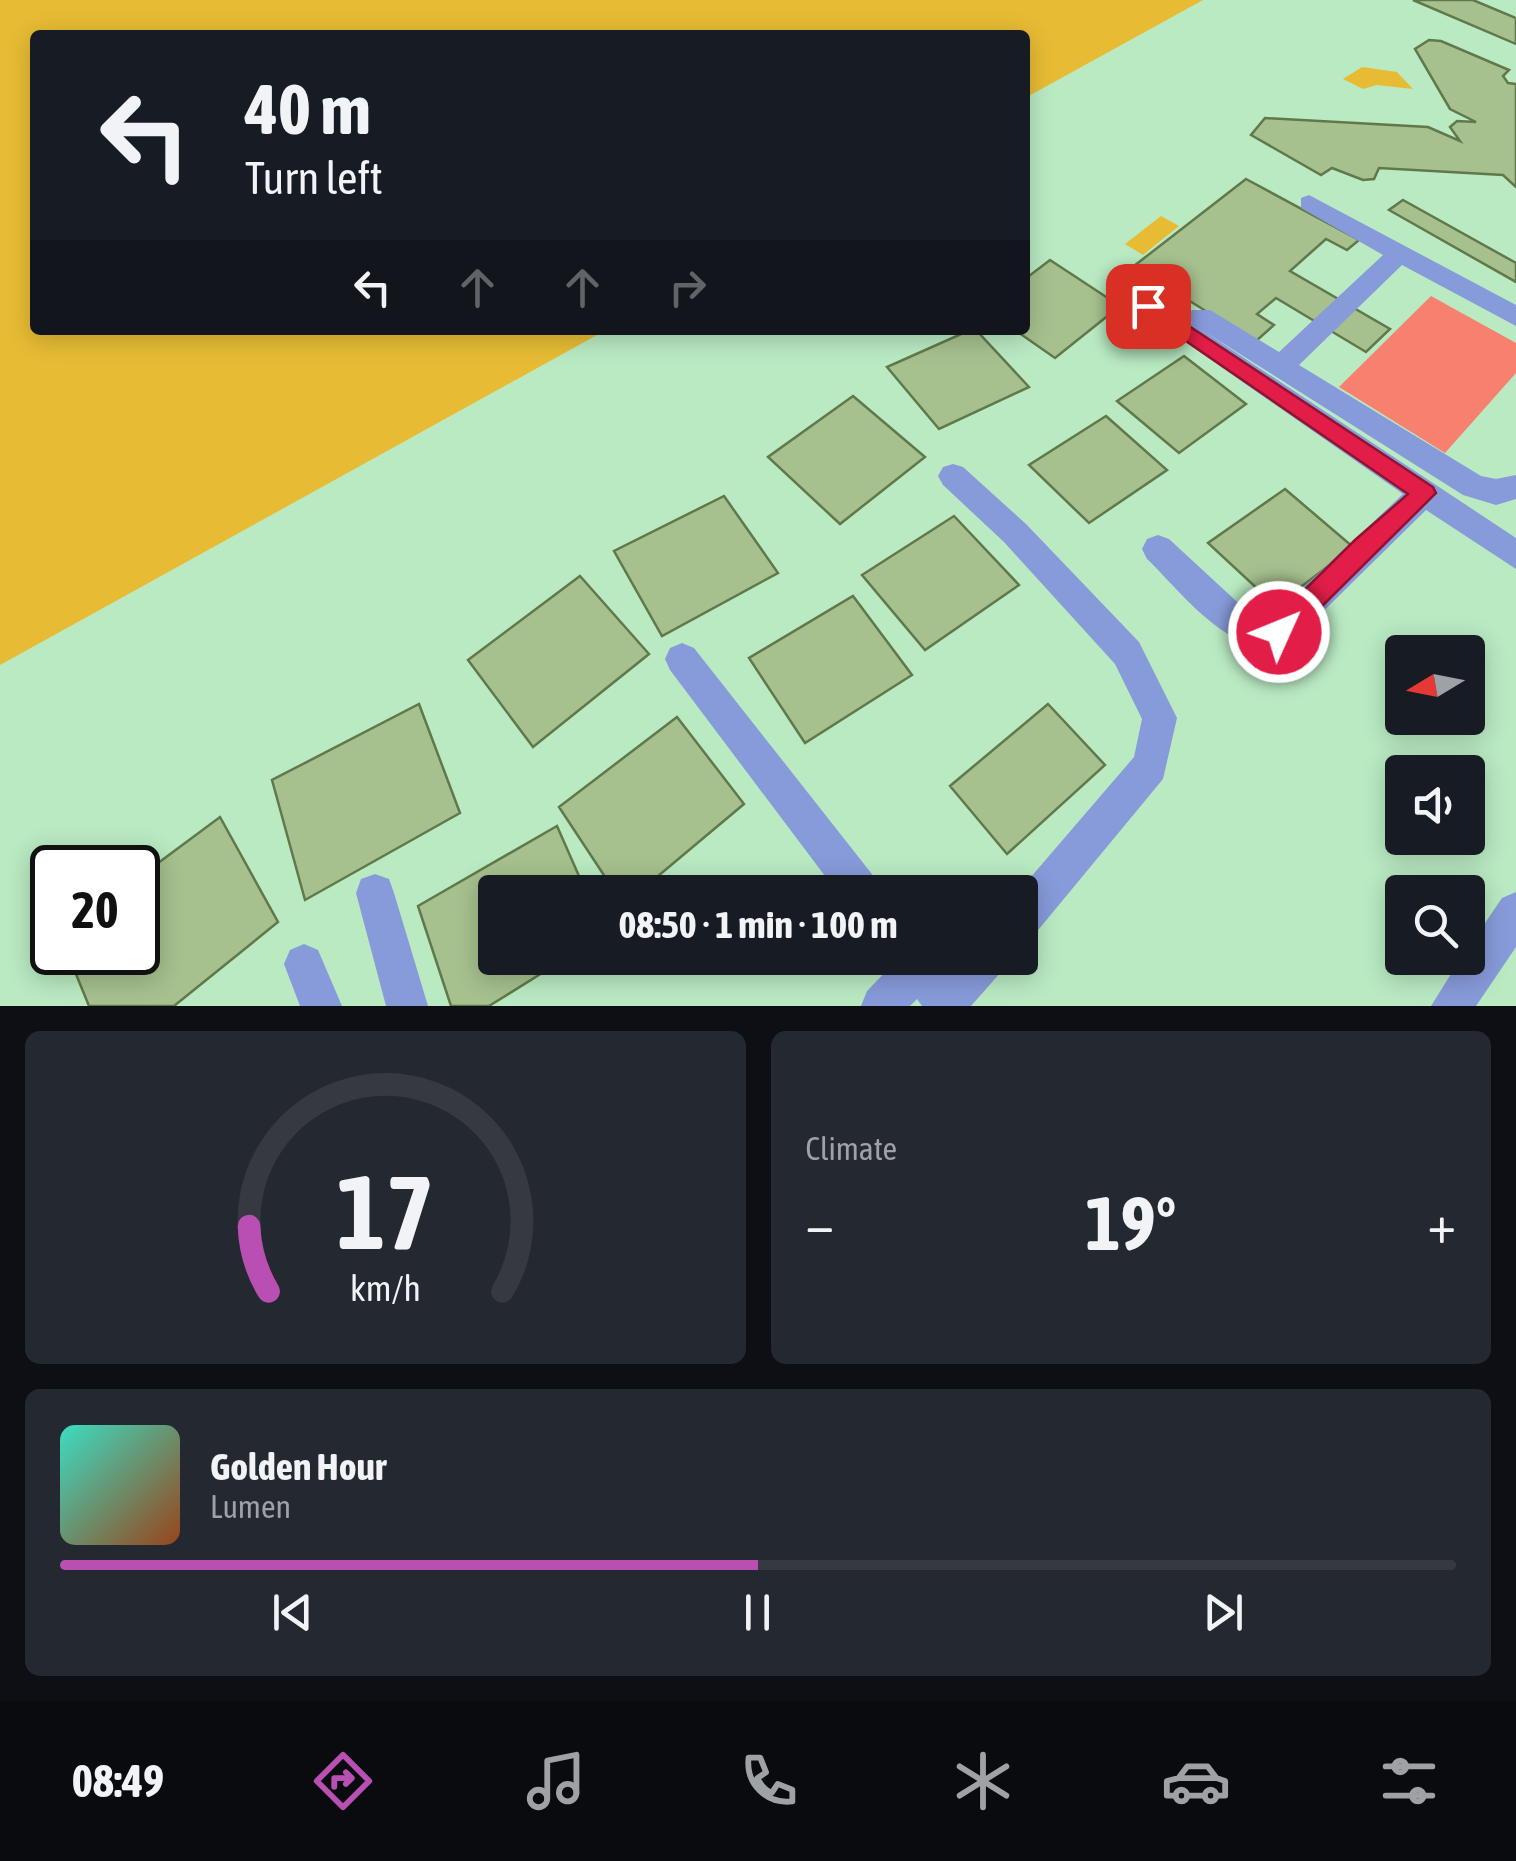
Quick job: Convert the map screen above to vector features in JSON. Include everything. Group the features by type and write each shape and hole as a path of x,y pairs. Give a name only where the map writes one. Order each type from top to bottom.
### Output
{"street":[{"path":"1309,203 1516,317"},
{"path":"1280,367 1400,253"},
{"path":"1148,306 1516,555"},
{"path":"1201,317 1472,486 1496,492 1516,487"},
{"path":"952,476 1016,533 1126,654 1160,718 1150,766 1038,899"},
{"path":"1158,549 1239,625 1279,632 1363,547 1425,493"},
{"path":"682,659 848,875"},
{"path":"375,893 407,1006"},
{"path":"1452,1006 1516,912"},
{"path":"304,964 322,1006"},
{"path":"882,1006 905,975"},
{"path":"925,975 947,1004 972,975"}],"shaded area":[{"path":"0,0 1203,0 1030,95 1030,30 30,30 30,335 597,335 0,665"},
{"path":"1362,67 1397,72 1413,89 1377,85 1363,89 1343,79"},
{"path":"1161,216 1179,226 1143,255 1125,244"},
{"path":"1431,296 1516,343 1516,373 1445,453 1339,387"}],"building":[{"path":"1413,0 1473,0 1516,18 1516,44"},
{"path":"1429,40 1441,41 1509,70 1503,76 1508,83 1516,84 1516,187 1503,175 1379,168 1374,179 1363,180 1332,168 1321,175 1251,135 1265,118 1428,127 1460,141 1450,127 1457,121 1476,122 1450,109 1415,49"},
{"path":"1246,179 1359,240 1347,250 1326,239 1290,271 1390,329 1366,352 1276,298 1257,314 1274,325 1255,342 1134,266"},
{"path":"1403,200 1516,263 1516,282 1389,210"},
{"path":"1050,260 1120,306 1055,358 1022,335 1030,335 1030,275"},
{"path":"959,335 981,335 1029,387 939,429 887,367"},
{"path":"1184,356 1246,404 1179,453 1117,401"},
{"path":"853,396 925,457 840,524 768,457"},
{"path":"1106,416 1167,470 1089,523 1029,465"},
{"path":"1285,489 1353,547 1276,606 1208,543"},
{"path":"724,496 778,573 662,636 614,551"},
{"path":"954,516 1019,585 925,650 862,575"},
{"path":"580,576 649,654 533,747 468,660"},
{"path":"853,596 912,675 805,743 749,658"},
{"path":"419,704 460,813 305,900 272,780"},
{"path":"1048,704 1105,765 1007,854 950,786"},
{"path":"677,717 744,804 659,875 604,875 559,807"},
{"path":"220,817 278,922 174,1006 89,1006 76,975 160,975 160,862"},
{"path":"557,826 579,875 478,875 478,975 539,975 489,1006 451,1006 418,906"}],"route":[{"path":"1148,306 1425,493 1363,547 1279,632"}]}
